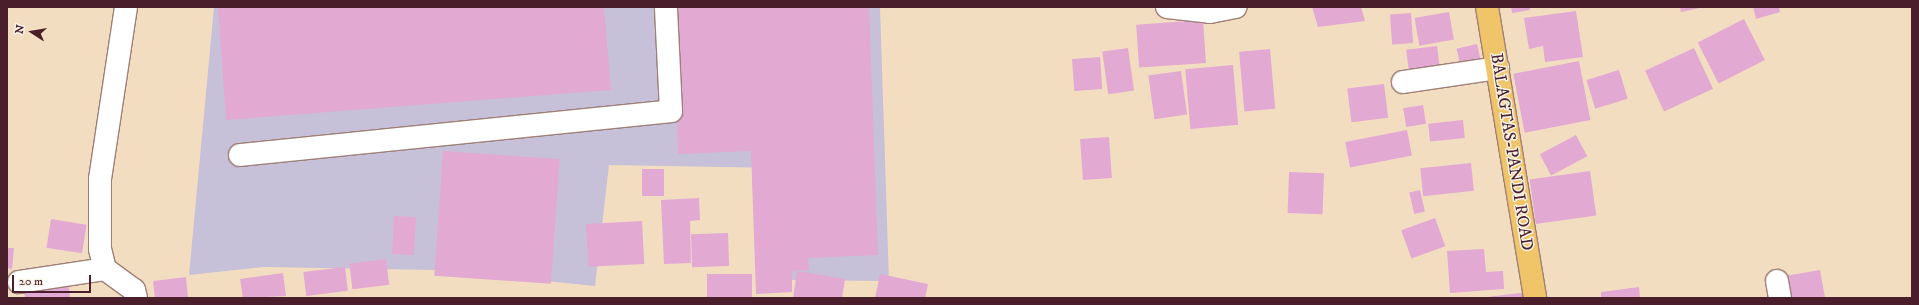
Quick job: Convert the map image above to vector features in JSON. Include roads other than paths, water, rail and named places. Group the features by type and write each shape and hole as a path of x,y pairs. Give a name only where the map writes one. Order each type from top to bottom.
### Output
{"main road":[{"name":"BALAGTAS-PANDI ROAD","path":"1488,7 1535,298"}],"street":[{"path":"126,7 100,179 100,249 105,269 134,290 136,298"},
{"path":"240,155 671,111 666,7"},
{"path":"1167,7 1210,12 1236,7"},
{"path":"1403,82 1498,68"},
{"path":"19,282 105,269"}]}
